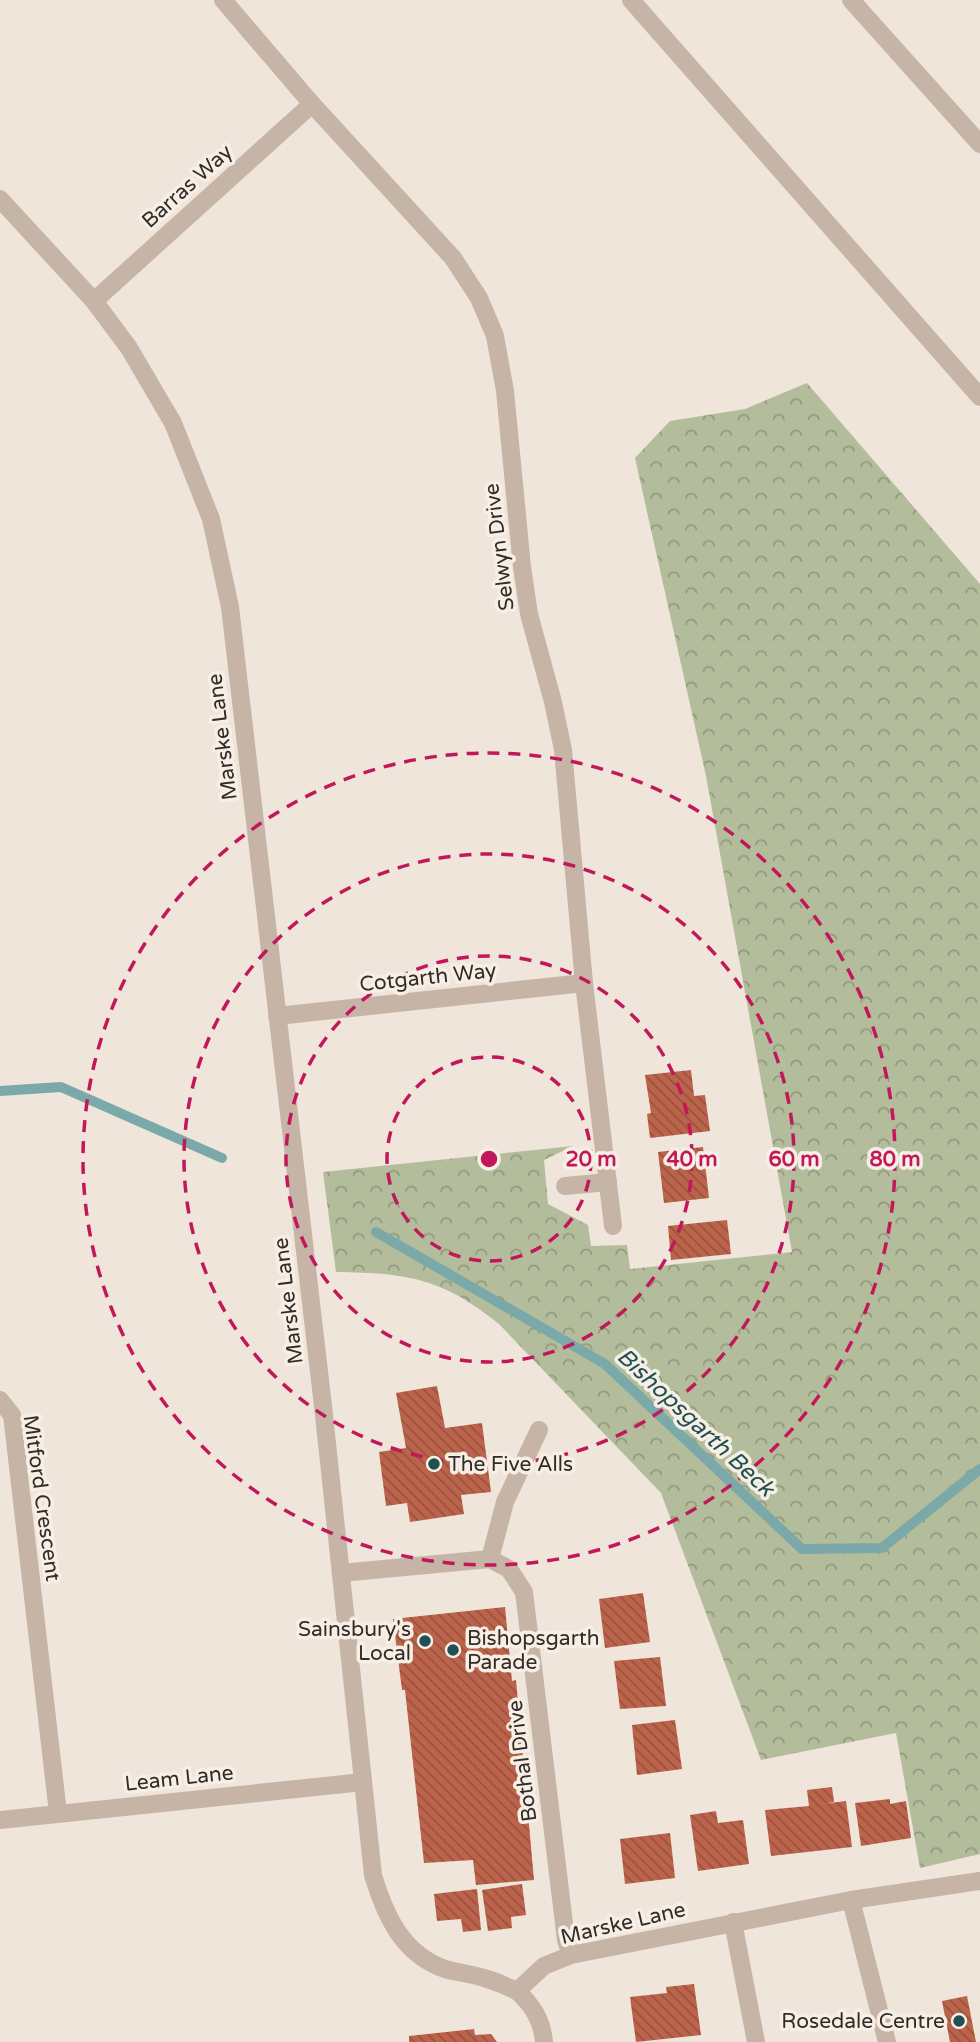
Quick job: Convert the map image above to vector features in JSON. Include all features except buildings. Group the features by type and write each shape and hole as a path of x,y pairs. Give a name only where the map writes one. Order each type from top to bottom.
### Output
{"street":[{"name":"Selwyn Drive","path":"223,0 312,104 453,258 479,298 495,336 505,391 527,602 562,750 584,983 612,1226"},
{"path":"631,0 980,397"},
{"path":"851,0 976,133"},
{"name":"Barras Way","path":"93,302 312,104"},
{"name":"Marske Lane","path":"0,199 93,302 128,348 173,423 211,519 230,607 373,1874 383,1909 392,1926 406,1943 431,1962 445,1969 487,1978 517,1991 544,1966 572,1955 851,1900 980,1881"},
{"name":"Cotgarth Way","path":"277,1016 584,983"},
{"path":"565,1186 608,1182"},
{"name":"Mitford Crescent","path":"0,1400 12,1415 58,1813"},
{"path":"341,1573 490,1559 505,1502 539,1430"},
{"name":"Bothal Drive","path":"490,1559 509,1569 524,1592 566,1940 572,1955"},
{"name":"Leam Lane","path":"0,1820 363,1782"},
{"path":"851,1900 887,2042"},
{"path":"733,1922 756,2042"},
{"path":"517,1991 533,2007 543,2028 544,2042"}],"green space":[{"path":"807,383 980,584 980,1854 920,1868 896,1733 761,1760 661,1493 499,1324 479,1309 423,1281 383,1274 336,1272 323,1172 573,1146 544,1160 548,1204 588,1225 591,1246 627,1245 630,1269 792,1252 706,776 635,458 670,421 745,409"}],"waterway":[{"name":"Bishopsgarth Beck","path":"0,1091 61,1087 222,1158"},
{"name":"Bishopsgarth Beck","path":"376,1232 605,1364 802,1549 882,1548 980,1469"}],"place":[{"name":"The Five Alls","path":"434,1464"},
{"name":"Sainsbury's Local","path":"425,1641"},
{"name":"Bishopsgarth Parade","path":"453,1650"},
{"name":"Rosedale Centre","path":"959,2021"}]}
